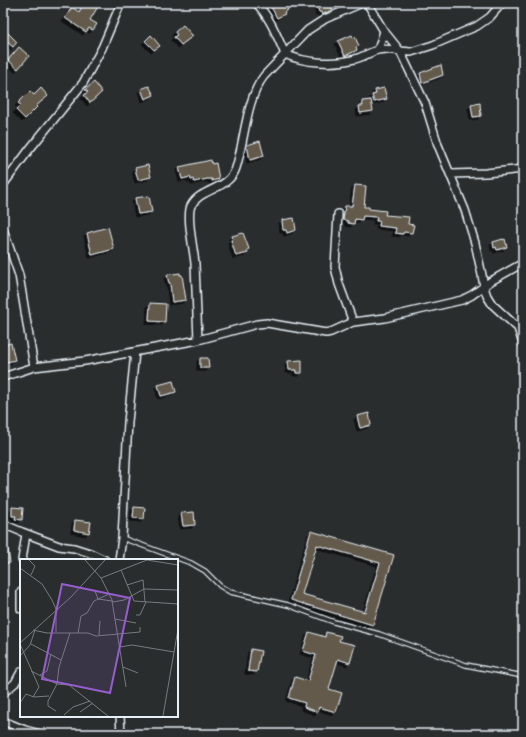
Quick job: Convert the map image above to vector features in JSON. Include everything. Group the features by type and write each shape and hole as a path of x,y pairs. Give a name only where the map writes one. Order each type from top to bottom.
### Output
{"street":[{"path":"3,185 83,83 102,48 121,3"},
{"path":"256,3 263,10 274,29 285,54 293,58 307,61 342,62 358,59 378,50 386,49 411,52 426,47 477,26 490,17 502,3"},
{"path":"198,340 195,263 190,224 190,207 202,196 223,184 233,176 259,82 308,30 325,18 362,3"},
{"path":"367,3 384,31 400,51 425,103 438,144 465,210 475,243 487,296 492,304 518,328 523,344"},
{"path":"378,50 384,31"},
{"path":"450,174 486,174 523,169"},
{"path":"338,214 335,266 353,322"},
{"path":"3,229 19,275 34,367"},
{"path":"3,377 34,367 84,361 135,352 198,340 245,327 267,323 326,333 331,332 353,322 386,318 462,300 472,295 491,281 523,263"},
{"path":"119,559 122,538 128,422 135,352"},
{"path":"3,524 59,546 74,548 103,559"},
{"path":"22,559 26,534"},
{"path":"3,693 15,683 20,674"},
{"path":"120,717 121,734"},
{"path":"3,721 40,734"}],"lane":[{"path":"122,538 191,563 205,571 220,586 230,592 288,605 334,622 379,634 466,665 523,676"}],"building":[{"path":"84,3 100,3 90,20 97,24 93,30 89,28 86,32 65,18 72,7 79,12"},
{"path":"269,3 284,3 288,10 284,12 285,14 277,18"},
{"path":"316,3 332,3 333,9 322,15 321,12 319,12"},
{"path":"183,25 193,36 181,45 174,37 177,35 175,32"},
{"path":"7,32 17,42 13,47 3,38"},
{"path":"151,35 160,46 154,50 145,41"},
{"path":"352,35 353,38 355,37 359,46 356,47 357,50 345,56 338,41"},
{"path":"19,47 29,56 18,69 8,60"},
{"path":"441,65 443,75 422,83 420,73"},
{"path":"94,82 102,92 90,103 84,95 88,92 85,90"},
{"path":"149,86 154,95 145,99 141,89"},
{"path":"41,88 48,96 36,106 37,107 25,119 16,110 21,105 18,103 30,91 34,95"},
{"path":"384,88 387,99 374,102 372,95 376,94 375,90"},
{"path":"371,100 373,111 360,113 359,106 363,106 362,101"},
{"path":"480,103 481,116 473,117 471,105"},
{"path":"260,141 264,156 250,160 247,145"},
{"path":"211,160 212,164 216,163 219,179 212,181 212,179 207,179 194,182 190,177 182,179 179,167"},
{"path":"148,165 151,177 138,180 135,168"},
{"path":"355,185 366,186 364,207 386,211 385,215 409,217 408,224 414,225 412,233 395,233 396,228 379,226 380,221 376,221 377,217 363,216 362,220 355,219 354,224 343,220 345,206 352,206"},
{"path":"149,196 152,212 138,214 135,198"},
{"path":"294,218 296,230 287,233 286,230 283,230 282,220"},
{"path":"108,227 114,249 92,255 87,233"},
{"path":"243,233 249,249 247,250 248,253 236,256 231,240 233,239 232,236"},
{"path":"505,239 507,247 497,250 496,247 494,248 493,242"},
{"path":"180,273 180,275 182,275 186,300 172,302 170,283 167,275"},
{"path":"150,303 166,304 165,322 149,321"},
{"path":"11,343 15,360 3,363 3,345"},
{"path":"200,358 208,358 209,368 200,368"},
{"path":"302,360 302,373 296,373 296,370 289,370 288,361"},
{"path":"173,381 176,392 161,396 158,385"},
{"path":"369,413 371,425 360,428 357,416"},
{"path":"12,507 23,508 22,520 15,519 16,516 12,516"},
{"path":"134,507 145,508 144,519 133,518"},
{"path":"194,512 195,525 183,526 181,513"},
{"path":"75,520 91,522 89,533 74,530"},
{"path":"311,531 394,555 373,625 291,600","holes":["317,545 380,563 365,612 302,594"]},
{"path":"7,543 10,563 3,564 3,544"},
{"path":"309,632 325,637 326,632 341,636 339,641 355,645 350,663 338,659 329,689 342,693 336,712 319,707 318,712 304,707 305,703 289,698 295,677 308,681 316,655 303,651"},
{"path":"251,649 261,651 257,672 248,671"}]}
